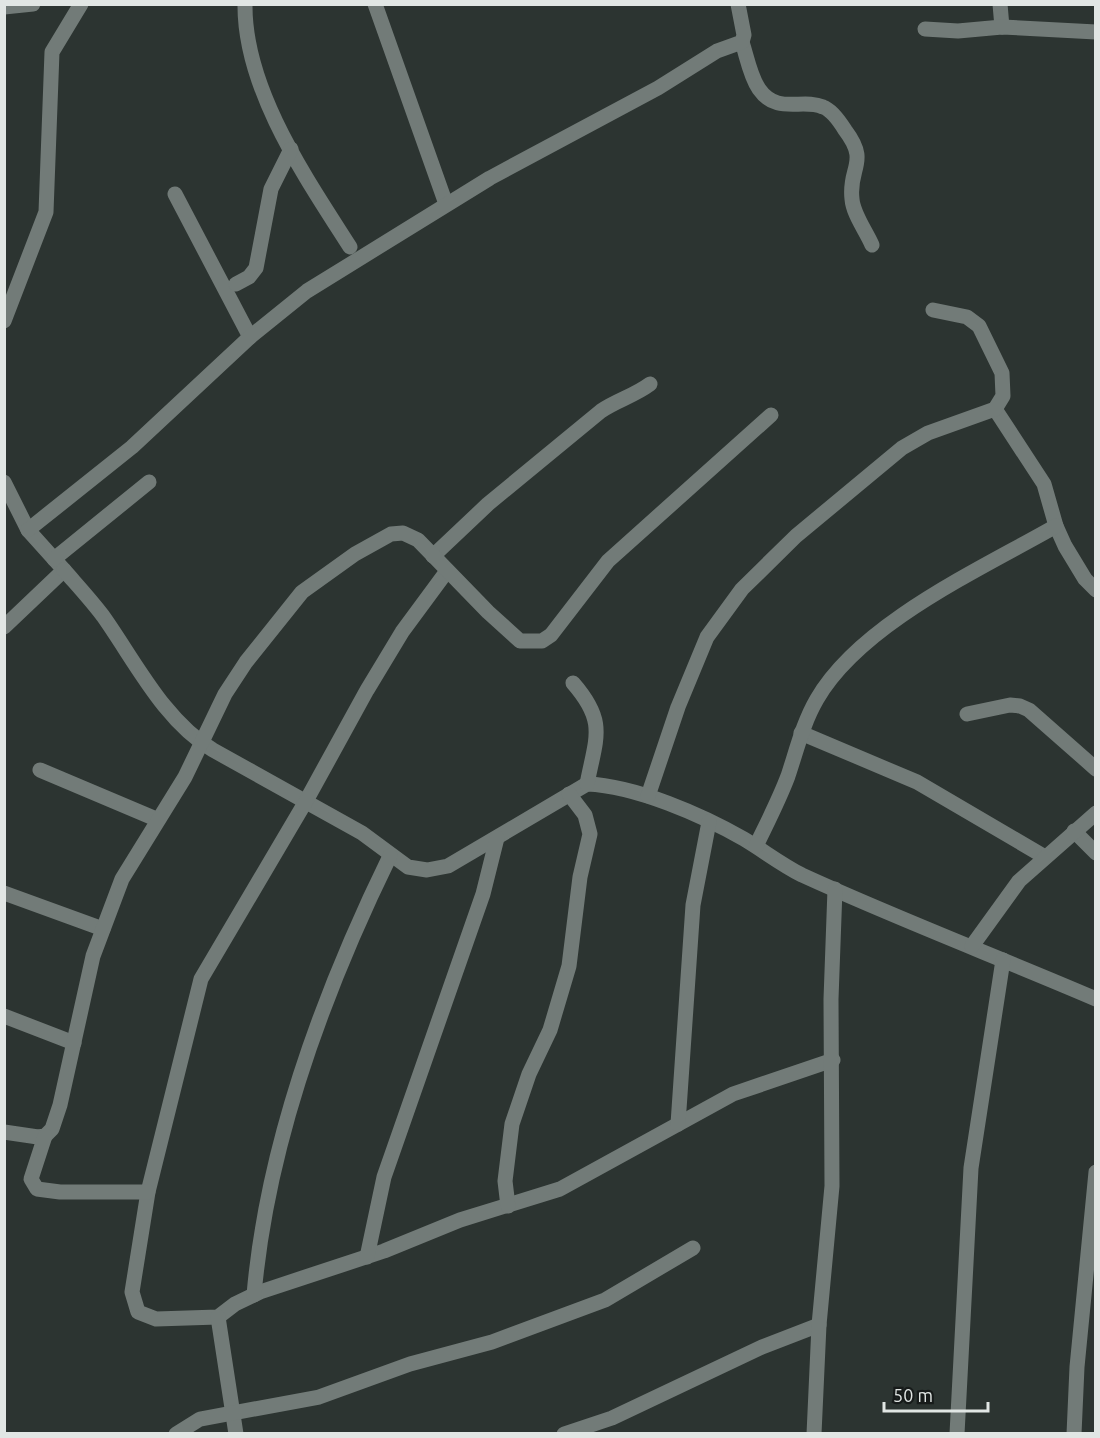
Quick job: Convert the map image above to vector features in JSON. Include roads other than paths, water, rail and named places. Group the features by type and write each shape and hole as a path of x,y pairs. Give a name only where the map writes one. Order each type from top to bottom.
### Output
{"street":[{"path":"4,7 33,4"},
{"path":"4,321 46,212 51,52 81,4"},
{"path":"245,4 245,21 264,95 306,179 350,247"},
{"path":"375,4 446,204"},
{"path":"738,4 744,35 742,42 756,81 765,95 786,105 822,106 836,118 854,142 858,153 858,164 852,184 852,202 873,245"},
{"path":"1000,4 1002,27"},
{"path":"925,29 958,31 1002,27 1095,32"},
{"path":"28,530 132,447 250,337 307,291 446,204 558,140 658,88 717,51 742,42"},
{"path":"236,284 249,277 256,268 271,189 291,149"},
{"path":"175,194 250,337"},
{"path":"648,796 678,707 704,645 715,624 742,589 796,536 902,448 928,433 995,409 1003,396 1002,373 980,326 967,317 933,310"},
{"path":"434,556 488,504 601,411 615,401 635,395 650,384"},
{"path":"995,409 1044,484 1056,526 1076,566 1095,590"},
{"path":"148,1192 60,1192 37,1188 31,1179 45,1136 52,1129 56,1118 93,956 122,879 156,819 185,777 225,694 246,662 302,592 355,554 391,534 410,535 520,641 542,641 551,635 608,561 771,415"},
{"path":"4,482 28,530 102,614 166,706 200,742 362,833 390,856 408,867 433,870 448,866 587,784 606,785 648,796 709,822 756,846 792,869 835,889 1095,999"},
{"path":"4,627 59,565 149,482"},
{"path":"756,846 788,776 801,733 819,696 830,681 884,629 930,598 1056,526"},
{"path":"447,571 385,661 201,979 148,1192 132,1292 138,1312 156,1319 218,1317 254,1295 367,1257 460,1220 560,1189 678,1124 759,1084 832,1060"},
{"path":"573,683 593,709 597,724 587,784"},
{"path":"968,714 1020,706 1029,710 1095,769"},
{"path":"801,733 917,782 1045,857"},
{"path":"40,770 156,819"},
{"path":"508,1206 505,1181 512,1125 529,1074 550,1030 569,966 580,877 590,834 585,815 569,794"},
{"path":"972,946 1000,903 1045,857 1095,813"},
{"path":"678,1124 693,905 709,822"},
{"path":"1074,831 1095,853"},
{"path":"367,1257 384,1177 483,894 496,838"},
{"path":"254,1295 270,1179 297,1085 362,912 390,856"},
{"path":"814,1434 819,1325 832,1186 831,999 835,889"},
{"path":"4,893 103,929"},
{"path":"957,1434 971,1168 1003,960"},
{"path":"4,1016 74,1043"},
{"path":"4,1132 45,1136"},
{"path":"1074,1434 1077,1366 1095,1172"},
{"path":"176,1434 200,1419 319,1397 410,1364 492,1342 605,1300 693,1248"},
{"path":"218,1317 236,1434"},
{"path":"564,1434 612,1418 762,1347 819,1325"}]}
